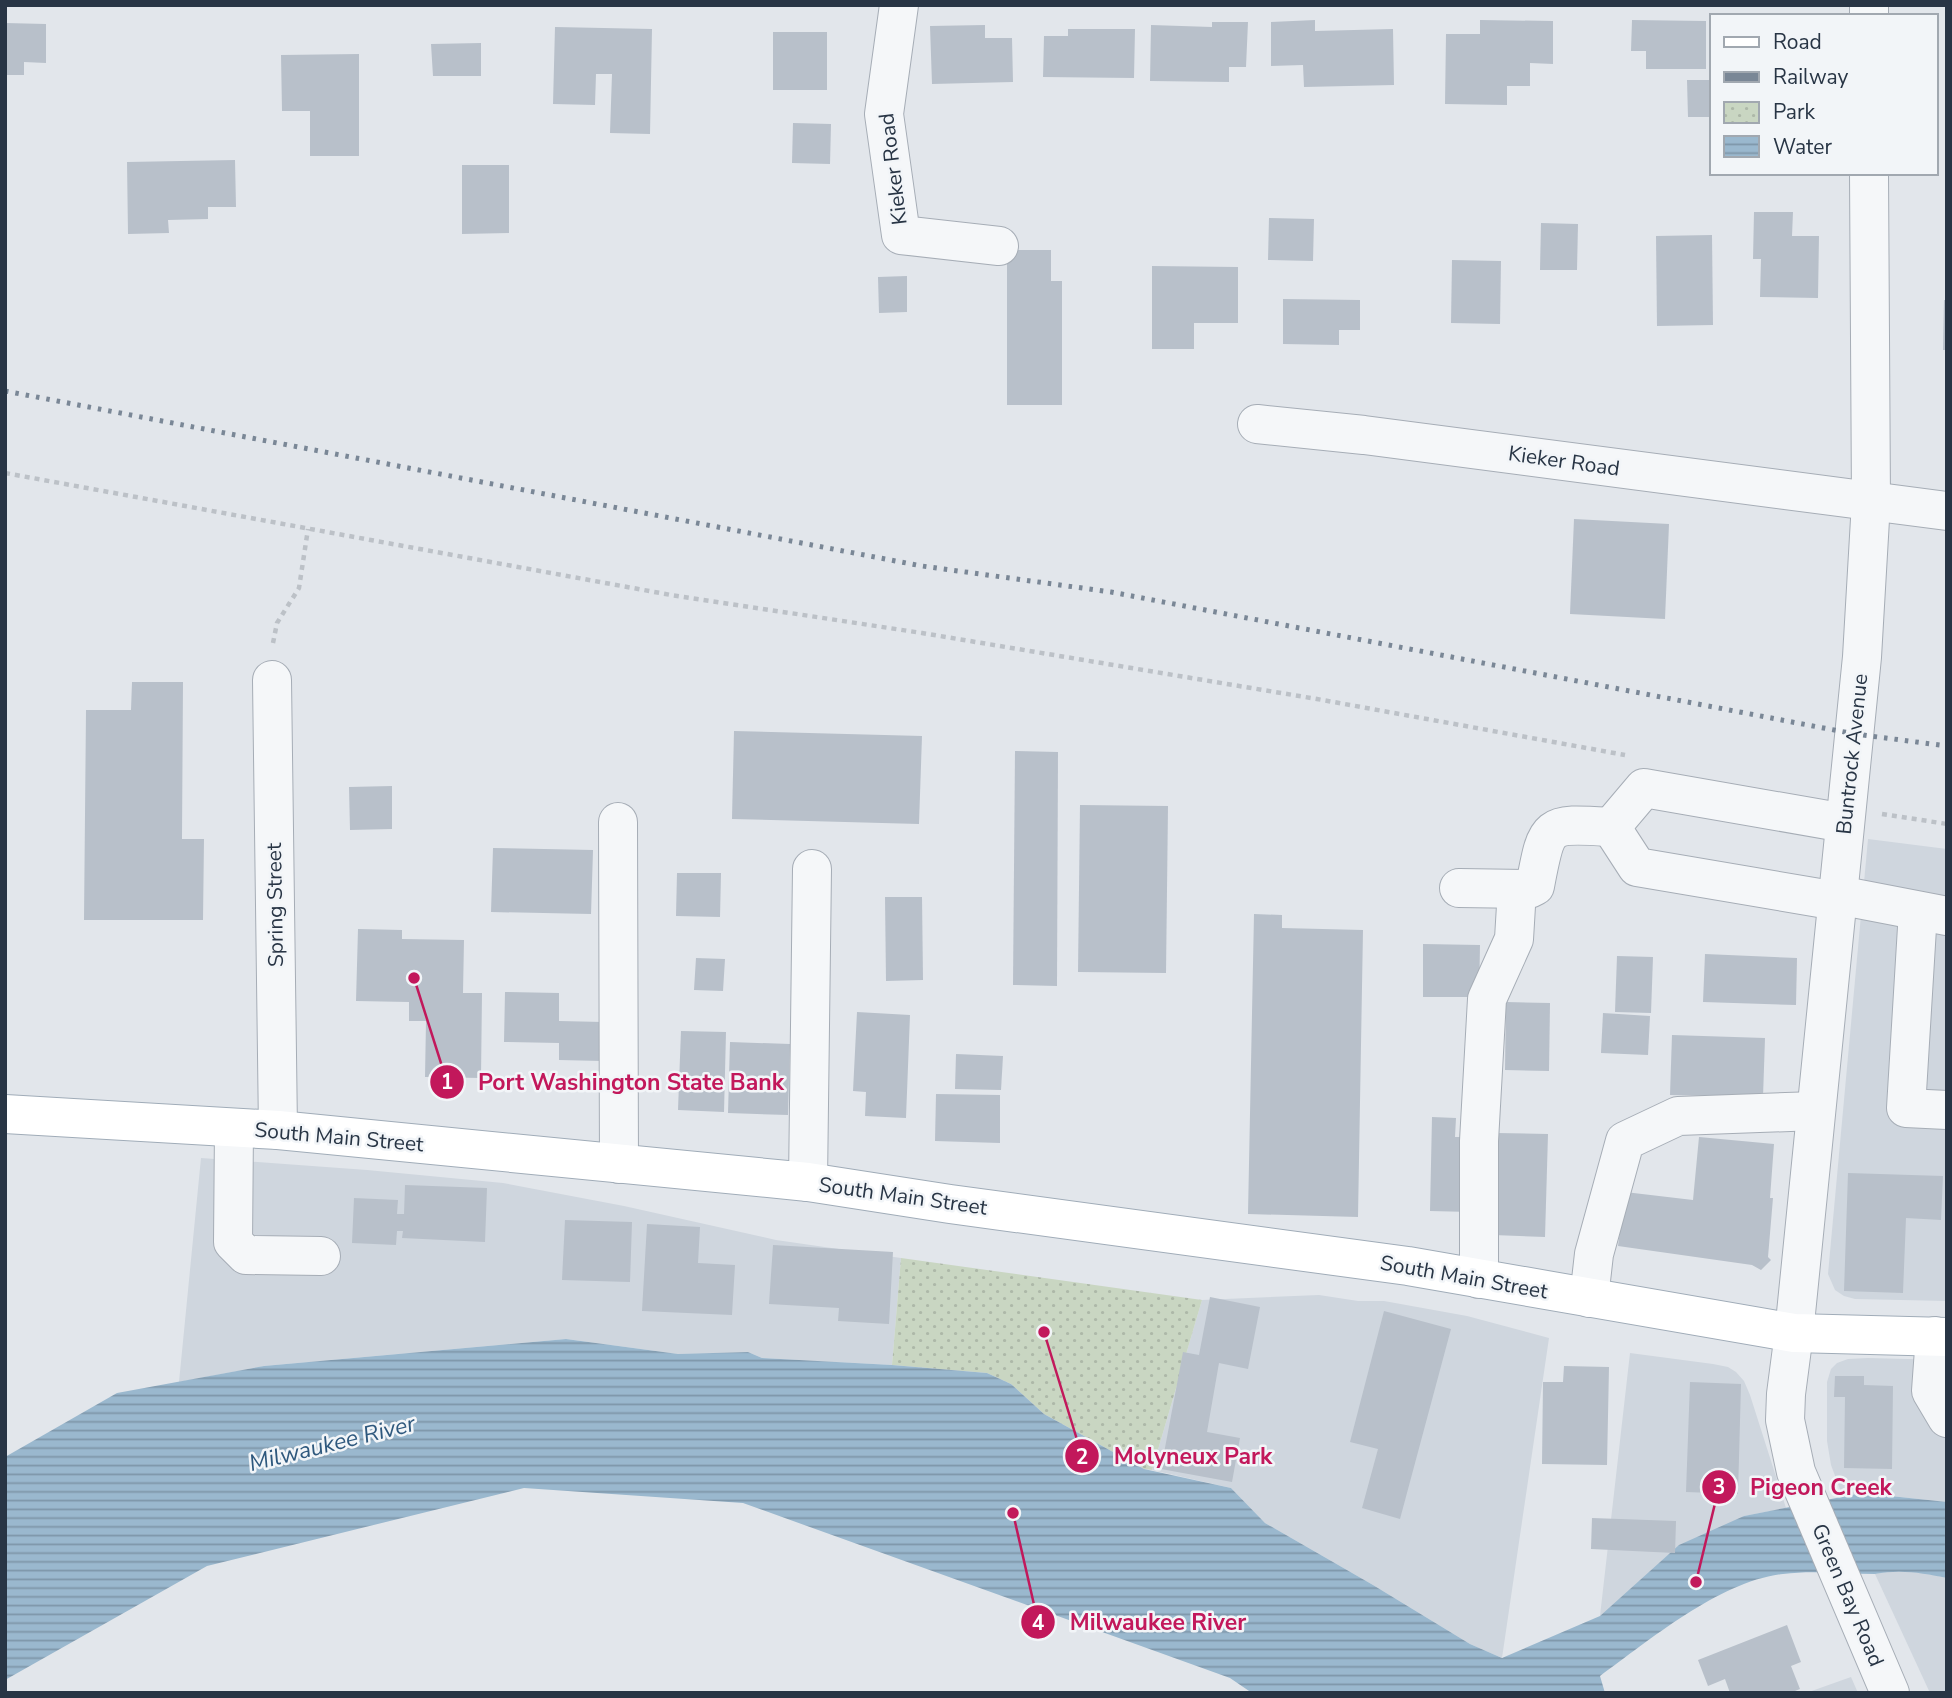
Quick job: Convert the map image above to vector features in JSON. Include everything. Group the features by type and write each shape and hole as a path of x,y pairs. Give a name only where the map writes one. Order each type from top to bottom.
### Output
{"main road":[{"name":"South Main Street","path":"5,1114 78,1116 278,1130 808,1182 978,1208 1408,1266 1794,1333 1941,1336"}],"street":[{"name":"Kieker Road","path":"899,5 884,114 901,235 999,246"},
{"name":"Buntrock Avenue","path":"1794,1333 1838,898 1861,818 1862,657 1871,502 1869,175"},
{"name":"Kieker Road","path":"1256,424 1364,435 1947,511"},
{"name":"Spring Street","path":"272,680 278,1130"},
{"path":"1611,827 1644,788 1861,818"},
{"path":"618,822 619,1164"},
{"path":"1459,888 1517,890 1535,886 1543,844 1555,828 1567,824 1611,827"},
{"path":"1611,827 1637,867 1932,913 1906,1108 1947,1110"},
{"path":"808,1182 811,869"},
{"path":"1479,1279 1479,1141 1488,999 1514,939 1517,890"},
{"path":"1589,1298 1594,1254 1625,1141 1678,1116 1816,1111"},
{"path":"234,1128 233,1242 246,1255 321,1256"},
{"name":"Green Bay Road","path":"1794,1333 1785,1420 1796,1472 1890,1693"},
{"path":"1941,1336 1931,1391 1947,1418"}],"path":[{"path":"5,473 671,595 922,633 1208,681 1626,756"},
{"path":"272,680 270,659 277,623 299,588 308,529"},
{"path":"1861,818 1947,824"}],"shaded area":[{"path":"1868,839 1947,849 1947,1301 1855,1299 1835,1290 1828,1274"},
{"path":"201,1158 503,1183 624,1206 776,1240 901,1258 892,1365 762,1358 748,1352 678,1354 566,1339 264,1366 179,1382"},
{"path":"1319,1295 1358,1301 1384,1301 1467,1316 1549,1338 1502,1658 1470,1644 1265,1523 1231,1488 1152,1470 1202,1300"},
{"path":"1630,1353 1713,1364 1736,1372 1744,1381 1750,1395 1786,1508 1744,1516 1600,1616"},
{"path":"1848,1359 1947,1360 1947,1502 1862,1493 1843,1497 1831,1465 1827,1441 1827,1382 1831,1369 1837,1363"},
{"path":"1890,1571 1919,1572 1947,1578 1947,1693 1930,1693 1875,1574"},
{"path":"1851,1677 1858,1693 1806,1693"}],"green space":[{"path":"901,1258 1202,1300 1152,1470 1144,1469 1044,1414 1011,1384 987,1373 892,1365"}],"water":[{"name":"Milwaukee River","path":"566,1339 678,1354 748,1352 762,1358 987,1373 1011,1384 1044,1414 1144,1469 1231,1488 1265,1523 1470,1644 1502,1658 1600,1616 1679,1545 1744,1516 1862,1493 1947,1502 1947,1578 1902,1572 1817,1572 1759,1579 1735,1588 1687,1614 1600,1676 1605,1693 1252,1693 1230,1678 743,1503 524,1488 207,1566 5,1680 5,1457 117,1393 264,1366"}],"building":[{"path":"1315,20 1315,31 1393,29 1394,85 1304,87 1303,65 1271,66 1271,22"},
{"path":"1480,20 1553,21 1553,64 1530,63 1530,86 1507,86 1507,105 1445,104 1446,34 1480,34"},
{"path":"1632,20 1706,21 1706,69 1646,69 1646,51 1631,51"},
{"path":"1212,22 1248,22 1246,67 1229,67 1229,82 1150,81 1151,25 1212,27"},
{"path":"5,23 46,24 46,63 24,62 24,75 5,75"},
{"path":"985,25 985,38 1012,38 1013,82 932,84 930,26"},
{"path":"555,27 652,29 650,134 610,133 612,74 596,74 595,105 553,104"},
{"path":"1068,29 1135,29 1134,78 1043,77 1044,36 1068,36"},
{"path":"773,32 827,32 827,90 773,90"},
{"path":"481,43 481,76 433,76 431,44"},
{"path":"359,54 359,156 310,156 310,111 282,111 281,55"},
{"path":"1687,80 1710,80 1710,117 1688,117"},
{"path":"793,123 831,124 830,164 792,163"},
{"path":"235,160 236,207 208,207 208,219 168,220 169,233 128,234 127,162"},
{"path":"462,165 509,165 509,233 462,234"},
{"path":"1754,212 1793,212 1792,236 1819,236 1818,298 1760,297 1761,259 1753,259"},
{"path":"1269,218 1314,219 1313,261 1268,260"},
{"path":"1541,223 1578,224 1577,270 1540,270"},
{"path":"1712,235 1713,325 1657,326 1656,236"},
{"path":"1007,250 1051,250 1051,281 1062,281 1062,405 1007,405"},
{"path":"1452,260 1501,261 1500,324 1451,323"},
{"path":"1152,266 1238,267 1238,323 1194,323 1194,349 1152,349"},
{"path":"907,276 907,312 879,313 878,277"},
{"path":"1283,299 1360,300 1360,330 1339,330 1339,345 1283,344"},
{"path":"1944,300 1947,300 1947,350 1943,350"},
{"path":"1574,519 1669,524 1665,619 1570,614"},
{"path":"132,682 183,682 182,839 204,839 203,920 84,920 86,710 131,710"},
{"path":"734,731 922,736 919,824 732,819"},
{"path":"1015,751 1058,752 1057,986 1013,985"},
{"path":"392,786 392,829 350,830 349,787"},
{"path":"1080,805 1168,806 1166,973 1078,972"},
{"path":"493,848 593,850 591,914 491,912"},
{"path":"677,873 721,873 720,917 676,916"},
{"path":"885,897 922,897 923,980 886,981"},
{"path":"1254,914 1282,915 1282,928 1363,930 1358,1217 1248,1214"},
{"path":"358,929 402,930 402,939 464,940 463,993 482,993 481,1078 425,1077 426,1021 409,1021 409,1002 356,1001"},
{"path":"1423,944 1480,945 1479,997 1423,997"},
{"path":"1705,954 1797,958 1796,1005 1703,1002"},
{"path":"1617,956 1653,957 1651,1013 1615,1012"},
{"path":"696,958 725,959 723,991 694,990"},
{"path":"505,992 559,993 559,1021 603,1022 602,1061 559,1060 559,1043 504,1042"},
{"path":"1506,1002 1550,1003 1549,1071 1505,1070"},
{"path":"857,1012 910,1015 906,1118 865,1116 866,1092 853,1091"},
{"path":"1603,1013 1650,1016 1648,1055 1601,1053"},
{"path":"681,1031 726,1032 724,1112 678,1110"},
{"path":"1672,1035 1765,1038 1763,1097 1670,1095"},
{"path":"730,1042 790,1044 788,1115 728,1113"},
{"path":"956,1054 1003,1056 1001,1090 955,1089"},
{"path":"936,1094 1000,1095 1000,1143 935,1141"},
{"path":"1432,1117 1456,1118 1455,1137 1473,1137 1471,1212 1430,1211"},
{"path":"1496,1133 1548,1134 1545,1237 1493,1235"},
{"path":"1699,1137 1774,1144 1768,1257 1771,1260 1761,1270 1752,1265 1618,1246 1625,1192 1693,1200"},
{"path":"1848,1173 1943,1176 1941,1220 1906,1218 1903,1293 1844,1291"},
{"path":"405,1185 487,1188 485,1242 402,1238 403,1231 397,1231 396,1245 352,1243 354,1198 398,1200 397,1214 404,1214"},
{"path":"565,1220 632,1222 630,1282 562,1280"},
{"path":"647,1224 700,1227 698,1263 735,1265 732,1315 642,1311"},
{"path":"773,1245 893,1252 889,1324 838,1321 839,1308 769,1304"},
{"path":"1210,1297 1260,1307 1248,1369 1219,1363 1207,1432 1240,1438 1232,1482 1161,1469 1183,1352 1199,1355"},
{"path":"1384,1311 1451,1329 1400,1519 1362,1508 1378,1449 1350,1442"},
{"path":"1564,1366 1609,1367 1607,1465 1542,1464 1543,1382 1563,1382"},
{"path":"1835,1376 1864,1376 1864,1385 1893,1386 1892,1469 1844,1468 1845,1397 1834,1397"},
{"path":"1690,1382 1741,1384 1738,1494 1686,1492"},
{"path":"1592,1518 1676,1521 1675,1553 1591,1549"},
{"path":"1787,1625 1801,1662 1791,1666 1800,1689 1790,1693 1730,1693 1725,1679 1708,1686 1698,1660"}],"railway":[{"path":"5,391 922,566 1111,592 1855,734 1947,746"}],"place":[{"name":"Port Washington State Bank","path":"414,978"},
{"name":"Molyneux Park","path":"1044,1332"},
{"name":"Milwaukee River","path":"1013,1513"},
{"name":"Pigeon Creek","path":"1696,1582"}]}
